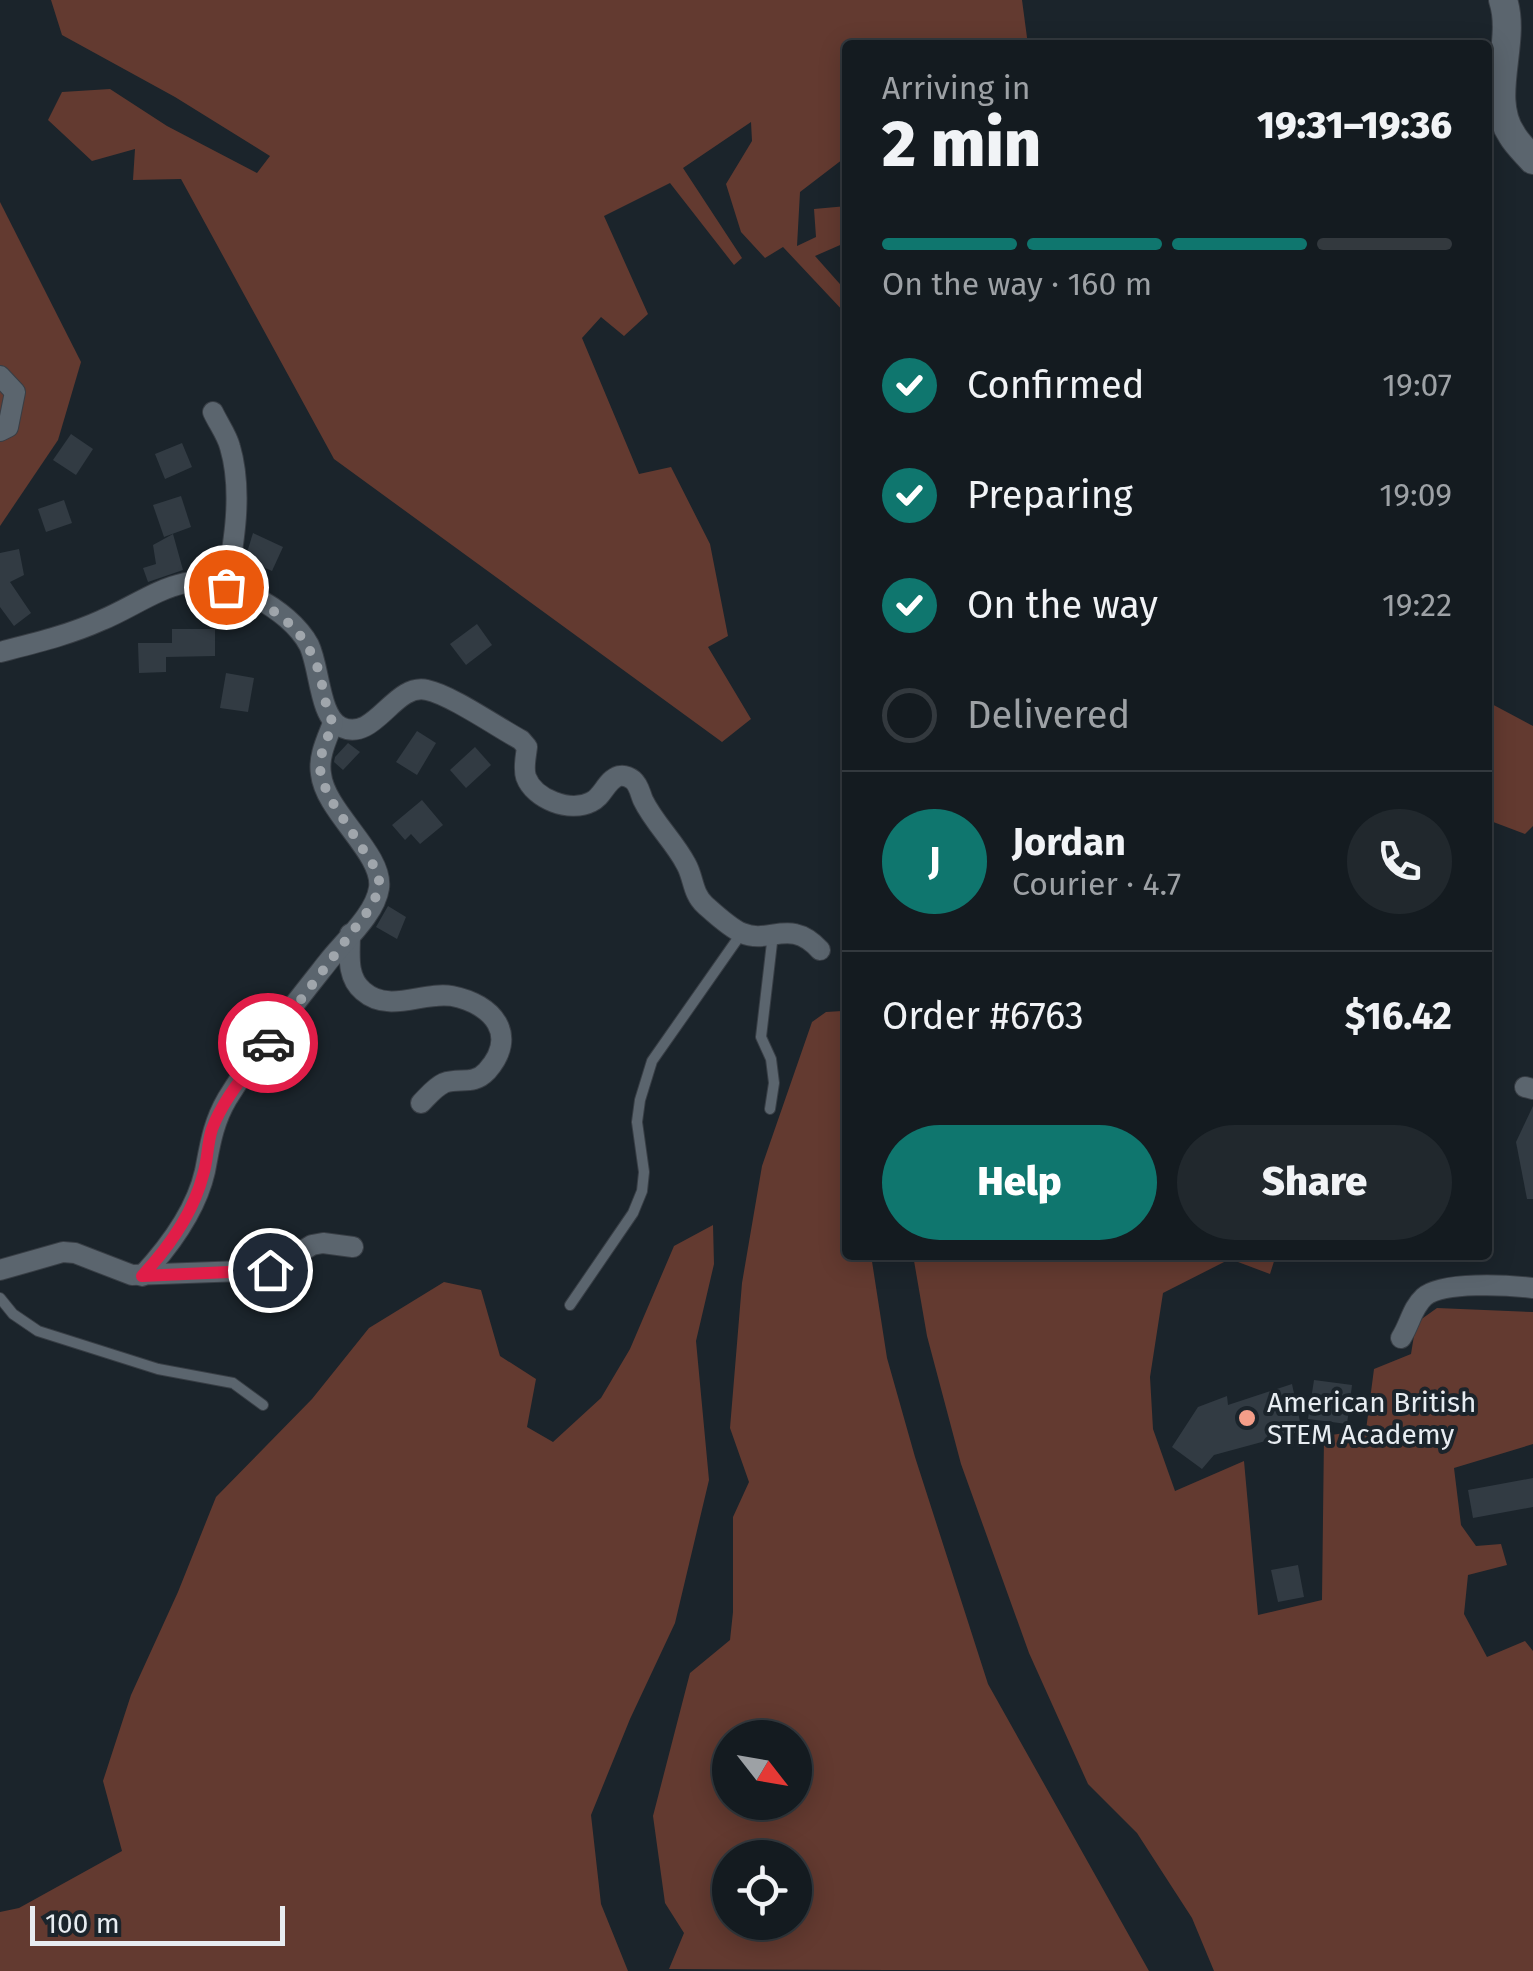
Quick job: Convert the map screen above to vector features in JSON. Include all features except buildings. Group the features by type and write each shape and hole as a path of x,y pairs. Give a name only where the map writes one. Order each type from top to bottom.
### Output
{"main road":[{"path":"1503,0 1508,30 1504,115 1511,134 1533,160"}],"street":[{"path":"0,376 15,392 8,428 0,431"},
{"path":"213,412 230,446 235,483 235,535 226,587"},
{"path":"0,652 64,636 166,588 188,582 226,587 286,618 308,643 333,723 347,730 363,728 408,693 427,690 521,740 527,747 527,781 556,803 568,806 592,802 613,779 629,777 636,782 653,816 686,864 697,896 742,933 795,934 810,939 820,950"},
{"path":"142,1276 163,1253 194,1201 212,1130 228,1099 379,891 379,874 320,776 322,752 333,723"},
{"path":"350,934 353,981 365,994 383,1002 447,995 463,999 502,1026 502,1038 486,1072 472,1082 445,1082 421,1103"},
{"path":"0,1270 75,1252 118,1272 142,1276 270,1270 312,1246 353,1247"},
{"path":"1400,1338 1414,1309 1426,1295 1442,1287 1533,1288"}],"lane":[{"path":"570,1305 633,1214 642,1191 644,1172 637,1122 652,1061 742,933"},
{"path":"770,1108 774,1083 761,1037 773,933"},
{"path":"0,1298 13,1314 38,1331 158,1369 233,1383 263,1405"}],"shaded area":[{"path":"51,0 1022,0 1027,40 842,40 842,160 800,192 797,246 816,237 814,209 842,206 842,244 815,256 842,286 842,310 783,247 765,258 741,232 726,184 752,141 751,122 683,168 742,258 734,265 670,183 604,216 648,314 624,336 601,317 582,338 639,474 671,467 710,544 728,636 708,647 751,719 722,742 334,459 181,179 133,180 135,149 92,161 48,120 62,92 110,89 167,126 257,173 270,156 175,97 62,35"},
{"path":"0,202 81,362 58,440 0,526"},
{"path":"1492,704 1533,726 1533,826 1525,834 1492,822"},
{"path":"842,1011 842,1260 872,1260 887,1358 988,1684 1149,1971 669,1969 684,1933 665,1903 653,1816 690,1673 730,1640 733,1517 749,1482 730,1428 742,1283 762,1166 812,1022 826,1012"},
{"path":"713,1225 714,1264 696,1341 709,1480 675,1623 591,1815 601,1904 628,1971 0,1971 0,1912 19,1908 122,1851 103,1781 131,1695 216,1497 312,1399 369,1328 444,1282 481,1290 500,1356 536,1379 527,1427 553,1442 601,1398 630,1349 674,1246"},
{"path":"914,1260 1228,1260 1163,1293 1150,1377 1153,1429 1175,1491 1244,1461 1258,1615 1322,1600 1324,1436 1366,1430 1374,1369 1411,1354 1416,1323 1437,1308 1533,1312 1533,1444 1454,1468 1461,1525 1476,1546 1501,1544 1507,1565 1468,1575 1464,1614 1487,1657 1525,1641 1533,1651 1533,1971 1214,1971 1192,1918 1137,1833 1088,1784 1029,1653 961,1464 927,1336"},
{"path":"1233,1260 1274,1260 1270,1274"}],"way so far":[{"path":"226,587 286,618 308,643 333,723 322,752 320,776 379,874 379,891 368,911 268,1043"}],"place":[{"name":"American British STEM Academy","path":"1247,1418"}],"route":[{"path":"268,1043 228,1099 212,1130 194,1201 163,1253 142,1276 270,1270"}]}
